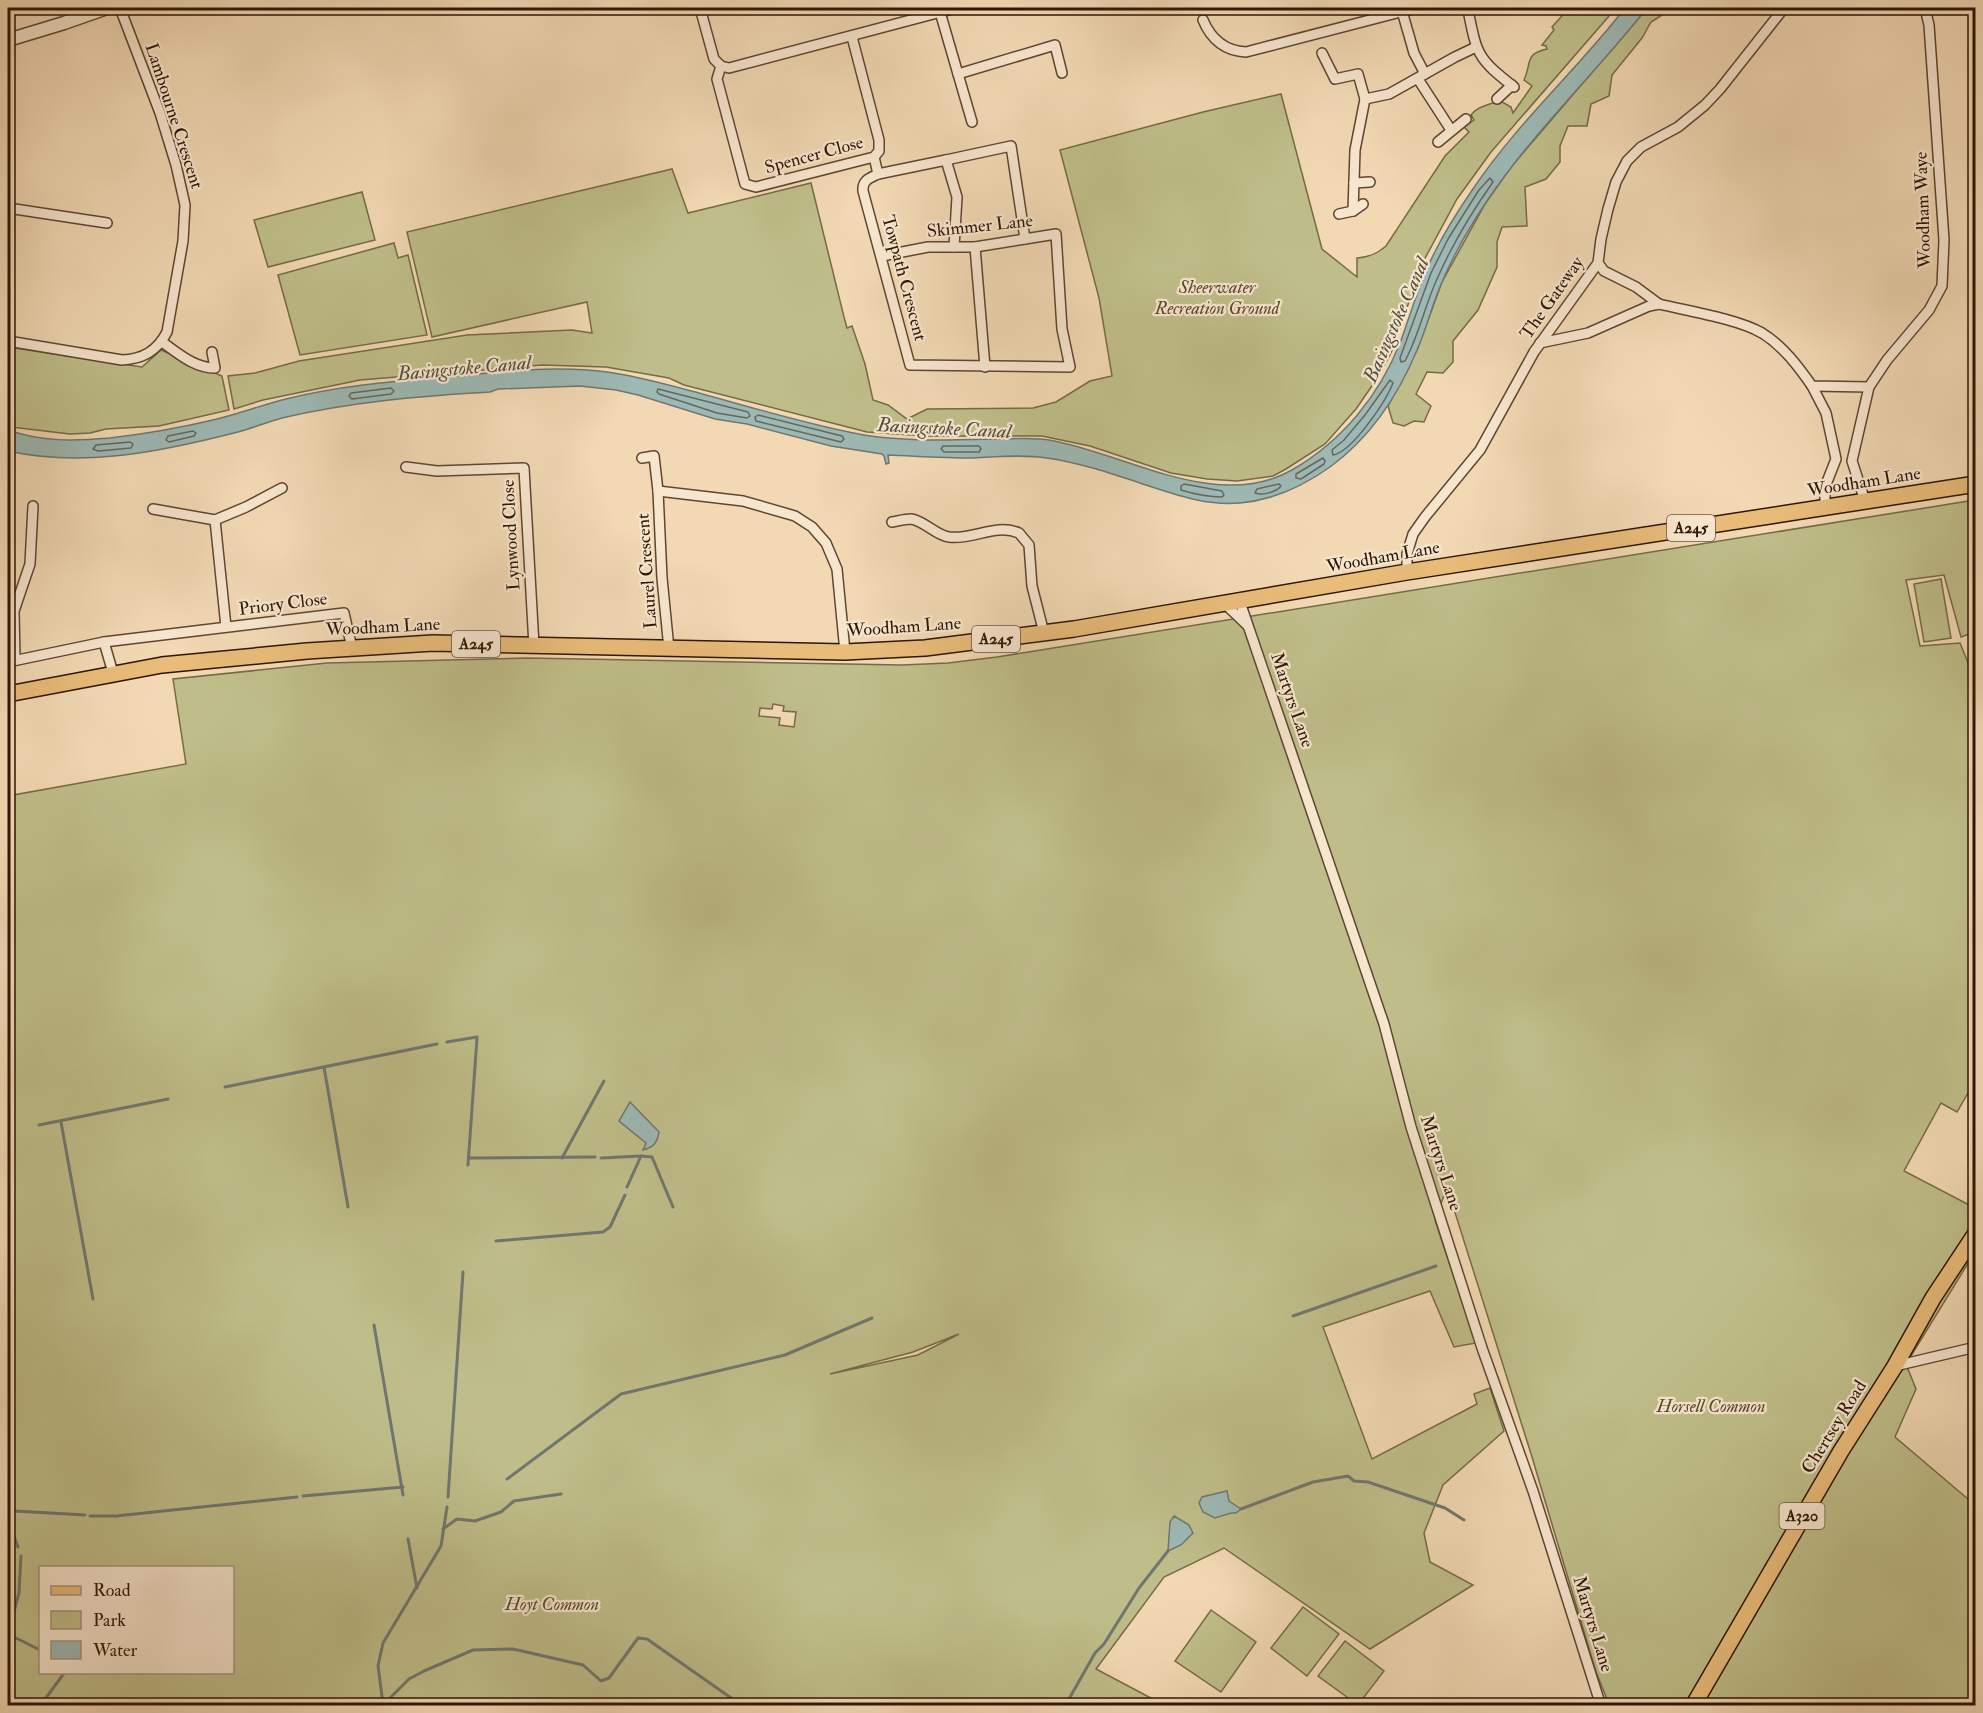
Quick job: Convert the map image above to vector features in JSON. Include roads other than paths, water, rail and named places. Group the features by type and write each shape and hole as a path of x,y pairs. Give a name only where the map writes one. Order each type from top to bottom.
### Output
{"main road":[{"name":"Woodham Lane","path":"8,694 112,673 174,664 433,643 845,652 925,648 1044,633 1407,572 1976,484"},
{"name":"Chertsey Road","path":"1693,1706 1807,1508 1895,1366 1933,1298 1976,1233"}],"street":[{"path":"8,40 107,8"},
{"name":"Lambourne Crescent","path":"120,8 159,113 176,165 185,205 183,241 176,289 169,324 162,342"},
{"path":"700,8 714,59 721,66 729,68 956,8"},
{"path":"1203,20 1207,30 1217,41 1232,50 1246,52 1416,8"},
{"name":"The Gateway","path":"1407,572 1407,554 1413,534 1480,450 1512,389 1540,343 1598,263 1608,208 1616,182 1627,161 1641,147 1678,127 1705,105 1720,90 1784,8"},
{"name":"Woodham Waye","path":"1852,461 1869,387 1887,360 1929,310 1942,286 1943,232 1929,25 1925,8"},
{"path":"1468,10 1476,47 1486,64 1513,86 1497,99"},
{"path":"1402,11 1421,76 1451,130"},
{"path":"940,12 972,122"},
{"name":"Spencer Close","path":"721,66 717,79 745,184 756,187 874,157 879,151 880,146 872,110 852,37"},
{"path":"958,74 1055,45 1062,73"},
{"path":"1365,99 1389,94 1476,47"},
{"path":"1322,53 1335,79 1358,74 1365,99 1355,150 1353,211"},
{"path":"1438,142 1466,119"},
{"path":"874,157 878,174 1011,146 1025,239"},
{"path":"946,159 957,197 954,247"},
{"name":"Towpath Crescent","path":"878,174 867,179 863,186 910,365 1070,367"},
{"path":"1354,183 1370,182"},
{"path":"1339,214 1353,211 1363,204"},
{"path":"8,208 108,223"},
{"name":"Skimmer Lane","path":"882,256 928,247 975,247 1056,234 1062,330 1070,367"},
{"path":"975,247 985,367"},
{"path":"1598,263 1604,271 1646,293 1659,304 1744,326 1762,333 1790,357 1812,386 1826,413 1836,461 1825,487 1825,507"},
{"path":"1540,343 1588,333 1649,306 1659,304"},
{"path":"8,341 122,360 142,357 152,352 162,342 194,364 215,368 212,352"},
{"path":"1812,386 1869,387"},
{"name":"Laurel Crescent","path":"642,458 654,456 669,649"},
{"path":"1836,461 1852,461 1865,501"},
{"name":"Lynwood Close","path":"406,467 437,471 524,468 534,646"},
{"path":"153,509 215,520 282,488"},
{"name":"Laurel Crescent","path":"658,491 743,501 795,516 812,527 826,543 837,569 845,652"},
{"path":"11,661 14,611 30,564 33,506"},
{"path":"892,522 909,519 917,521 934,532 948,537 962,537 1001,528 1019,533 1029,545 1032,586 1044,633"},
{"name":"Priory Close","path":"215,520 226,627"},
{"name":"Martyrs Lane","path":"1233,603 1251,629 1384,1024 1411,1127 1482,1348 1533,1491 1601,1706"},
{"name":"Martyrs Lane","path":"1233,603 1251,629"},
{"name":"Priory Close","path":"11,661 104,642 344,613 352,648"},
{"path":"104,642 112,673"},
{"path":"1895,1366 1976,1347"}],"water":[{"name":"Basingstoke Canal","path":"1625,8 1647,8 1505,175 1481,211 1447,272 1435,299 1421,342 1401,383 1382,414 1358,443 1330,467 1309,481 1276,496 1240,503 1216,503 1181,496 1085,466 1038,457 960,458 888,455 889,463 886,464 882,454 831,446 747,424 715,419 616,390 580,386 498,389 490,392 359,404 308,412 238,432 153,451 124,455 66,458 8,451 8,430 33,437 58,440 110,438 200,423 286,399 349,387 512,371 569,369 642,378 802,421 864,435 914,440 1047,440 1204,483 1234,485 1264,481 1292,470 1327,445 1343,431 1370,399 1400,343 1431,260 1460,209 1490,165"},
{"path":"630,1102 659,1132 654,1144 643,1150 646,1143 619,1121"},
{"path":"1227,1491 1229,1501 1241,1509 1236,1513 1215,1518 1203,1512 1199,1503 1202,1497"},
{"path":"1174,1516 1189,1525 1193,1533 1181,1545 1168,1551 1170,1522"}],"waterway":[{"path":"447,1042 477,1037"},
{"path":"468,1165 477,1038"},
{"path":"225,1087 437,1044"},
{"path":"324,1067 348,1207"},
{"path":"562,1158 604,1081"},
{"path":"39,1125 168,1099"},
{"path":"61,1122 93,1299"},
{"path":"627,1187 641,1156"},
{"path":"469,1158 595,1157"},
{"path":"601,1158 652,1157 673,1207"},
{"path":"496,1241 603,1232 610,1227 625,1195"},
{"path":"1293,1316 1436,1266"},
{"path":"448,1497 463,1272"},
{"path":"507,1479 621,1394 785,1355 872,1318"},
{"path":"374,1325 403,1495"},
{"path":"1241,1509 1313,1482 1348,1476 1354,1481 1368,1482 1445,1508 1464,1520"},
{"path":"303,1496 403,1487"},
{"path":"443,1529 457,1519 475,1521 501,1512 514,1501 561,1494"},
{"path":"90,1516 116,1516 297,1497"},
{"path":"383,1704 378,1666 383,1643 441,1546 447,1507"},
{"path":"8,1513 15,1511 85,1515"},
{"path":"8,1521 18,1547"},
{"path":"408,1539 417,1588"},
{"path":"1065,1706 1095,1653 1104,1644 1139,1588 1168,1551"},
{"path":"21,1556 19,1593 8,1634 39,1650"},
{"path":"382,1706 409,1679 473,1650 513,1649 583,1665 601,1681 609,1678 638,1638 647,1639 734,1700"},
{"path":"40,1706 64,1674"}],"park label":[{"name":"Sheerwater Recreation Ground","path":"1217,297"},
{"name":"Horsell Common","path":"1711,1406"},
{"name":"Hoyt Common","path":"552,1604"}]}
